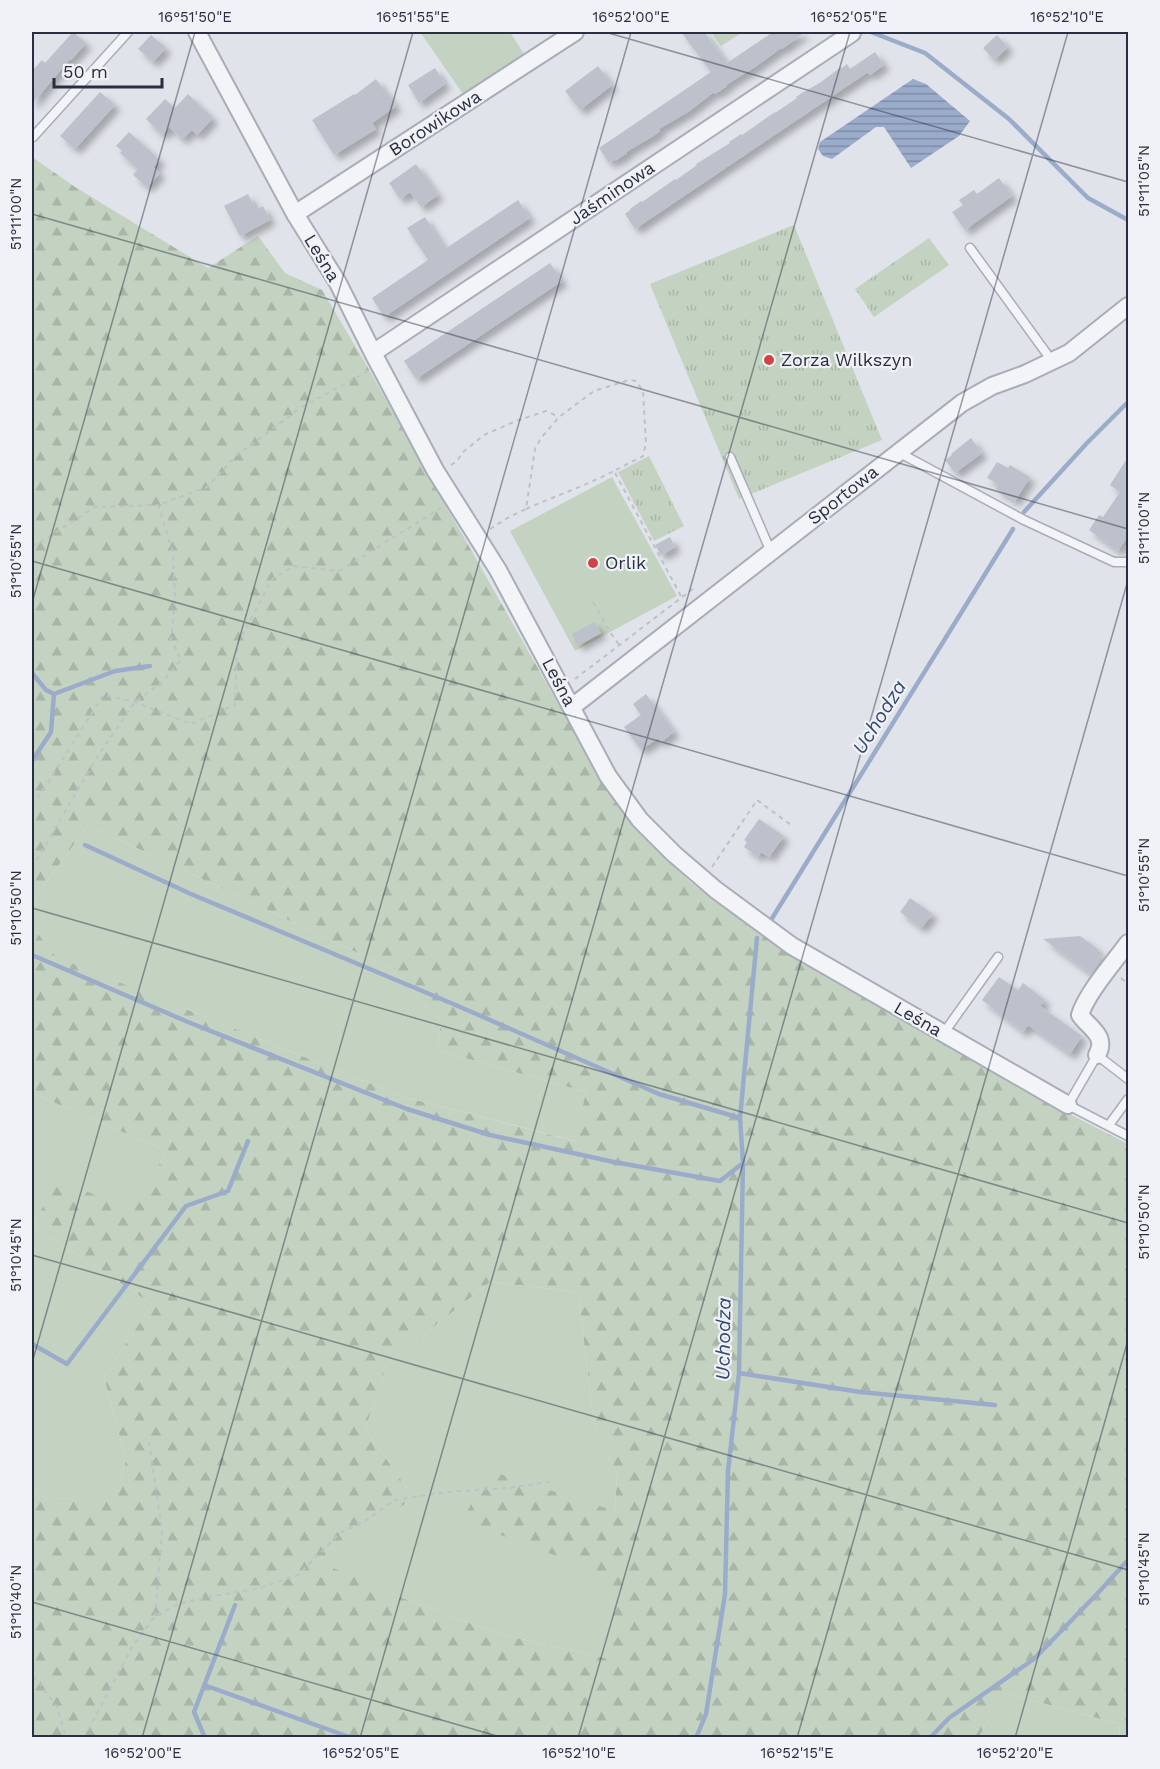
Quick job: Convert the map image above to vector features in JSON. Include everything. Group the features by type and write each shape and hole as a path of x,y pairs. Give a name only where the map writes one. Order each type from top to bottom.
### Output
{"street":[{"name":"Borowikowa","path":"296,214 575,32"},
{"name":"Jaśminowa","path":"376,359 852,33"},
{"name":"Leśna","path":"205,34 296,214 338,283 438,474 498,570 608,776 640,820 674,854 704,879 758,923 792,946 1068,1106"},
{"name":"Sportowa","path":"572,707 962,403 992,386 1069,353 1128,306"},
{"path":"1097,1055 1101,1049 1100,1038 1080,1015 1086,1001 1128,943"}],"lane":[{"path":"33,137 128,32"},
{"path":"970,248 1052,361"},
{"path":"898,452 1024,520 1114,562 1128,562"},
{"path":"730,457 771,552"},
{"path":"943,1034 998,957"},
{"path":"1068,1106 1097,1055 1128,1078"},
{"path":"1109,1125 1128,1099"},
{"name":"Leśna","path":"1068,1106 1128,1136"}],"path":[{"path":"32,546 95,507 158,505 207,487 236,456 300,408 376,359"},
{"path":"477,536 509,517 556,495 583,487 643,456 646,443 643,391 636,381 629,380 594,391 559,417 535,449 526,509"},
{"path":"438,474 457,461 463,452 484,435 546,411 559,417"},
{"path":"614,471 682,598"},
{"path":"32,805 104,695 135,702 191,724 235,705 237,645 272,579 294,566 339,572 455,500"},
{"path":"32,868 97,757 135,702 161,683 181,660 171,639 175,601 173,552 158,505"},
{"path":"562,689 694,588"},
{"path":"593,602 619,645"},
{"path":"704,879 757,800 791,825"},
{"path":"149,1442 162,1530 155,1616"},
{"path":"84,1737 132,1647 155,1616 178,1604 260,1588 298,1575 340,1533 366,1520 395,1500 447,1492 549,1482"},
{"path":"32,1677 57,1707 66,1737"}],"green space":[{"path":"420,32 510,32 526,57 465,97"},
{"path":"711,32 743,32 721,46"},
{"path":"32,157 75,187 208,268 258,236 285,273 322,290 600,778 640,830 690,882 766,938 1017,1087 1128,1144 1128,1737 1120,1737 1119,1724 1006,1693 978,1738 32,1737 32,1487 45,1498 115,1499 126,1460 104,1377 152,1304 32,1225 60,1179 132,1212 167,1151 32,1093 32,926 56,957 404,1097 575,1141 586,1092 437,1050 441,1021 392,969 88,825 32,902","holes":["490,1282 578,1292 594,1424 617,1474 615,1511 487,1470 463,1521 610,1576 605,1658 499,1634 405,1599 317,1561 414,1498 365,1429 387,1364"]},
{"name":"Zorza Wilkszyn","path":"794,225 882,440 739,499 650,284"},
{"path":"929,238 949,265 874,317 855,289"},
{"path":"649,456 684,526 654,541 618,472"},
{"name":"Orlik","path":"612,477 677,596 575,651 510,531"},
{"path":"88,825 392,969 441,1021 437,1050 586,1092 576,1141 404,1097 55,957 32,926 32,902"},
{"path":"32,1093 167,1151 132,1213 61,1180 32,1225"},
{"path":"32,1225 152,1304 104,1377 126,1460 115,1500 45,1498 32,1487"},
{"path":"490,1282 578,1292 594,1424 617,1474 615,1512 487,1471 611,1576 605,1658 499,1634 405,1599 316,1561 414,1498 365,1429 387,1364"},
{"path":"1006,1693 1119,1724 1120,1737 978,1738"}],"water":[{"path":"913,79 926,84 970,121 959,136 911,168 884,127 876,127 832,159 823,156 818,149 820,142"}],"building":[{"path":"73,32 86,43 32,104 32,71 42,60 45,63"},
{"path":"681,32 704,32 727,63 773,32 805,32 715,94 714,92 688,112 659,129 660,131 655,135 609,163 599,148 711,72"},
{"path":"151,35 166,48 153,62 138,49"},
{"path":"997,35 1008,47 994,60 983,48"},
{"path":"875,52 884,65 870,75 868,72 635,229 625,214 630,209 841,67 847,64 850,69"},
{"path":"598,66 612,85 580,110 565,91"},
{"path":"435,68 445,84 419,103 408,85"},
{"path":"376,79 396,106 372,123 376,129 334,155 312,120 355,95"},
{"path":"100,92 115,105 75,149 60,136"},
{"path":"188,94 213,118 197,135 192,130 182,139 169,127 162,135 146,119 165,99 175,108"},
{"path":"129,132 160,160 153,167 160,173 147,187 133,175 138,169 120,153 122,151 116,146"},
{"path":"416,164 438,195 421,207 410,192 400,199 389,183"},
{"path":"999,178 1012,196 965,230 952,212 963,205 959,200 974,190 977,194"},
{"path":"248,194 256,210 263,206 270,220 240,236 224,206"},
{"path":"518,200 530,218 384,317 372,298 428,260 407,228 425,217 445,249"},
{"path":"550,263 562,281 416,379 404,361"},
{"path":"971,438 982,453 955,473 945,460"},
{"path":"1128,457 1128,536 1118,551 1089,530 1099,515 1103,517 1120,492 1110,485"},
{"path":"997,462 1008,468 1010,465 1030,477 1015,501 996,489 998,484 987,478"},
{"path":"670,537 675,547 661,555 655,545"},
{"path":"594,622 601,633 578,646 572,634"},
{"path":"646,694 674,732 661,742 658,738 641,750 624,727 641,715 633,704"},
{"path":"759,819 784,836 769,857 761,852 758,857 744,847 747,842 744,840"},
{"path":"910,898 933,914 921,928 900,912"},
{"path":"1080,936 1099,950 1096,953 1103,957 1091,974 1043,939"},
{"path":"999,977 1018,990 1023,983 1045,1000 1040,1006 1082,1036 1070,1054 1028,1025 1023,1032 982,1000"}],"waterway":[{"path":"871,32 925,53 1009,119 1088,198 1128,220"},
{"name":"Uchodza","path":"1024,512 1128,402"},
{"name":"Uchodza","path":"771,920 1013,529"},
{"path":"32,673 46,690 54,694 115,671 150,666"},
{"path":"32,761 51,732 54,694"},
{"path":"85,845 191,894 458,1006 659,1094 740,1118"},
{"name":"Uchodza","path":"696,1738 706,1714 725,1594 728,1471 739,1373 743,1163 740,1118 757,938"},
{"path":"32,955 188,1022 407,1109 490,1135 614,1162 720,1181 743,1163"},
{"path":"32,1344 67,1364 186,1206 228,1191 248,1141"},
{"path":"739,1373 860,1392 995,1405"},
{"path":"930,1738 949,1718 1034,1659 1128,1560"},
{"path":"205,1738 194,1712 235,1605"},
{"path":"204,1685 352,1738"}],"place":[{"name":"Zorza Wilkszyn","path":"769,360"},
{"name":"Orlik","path":"593,563"}]}
